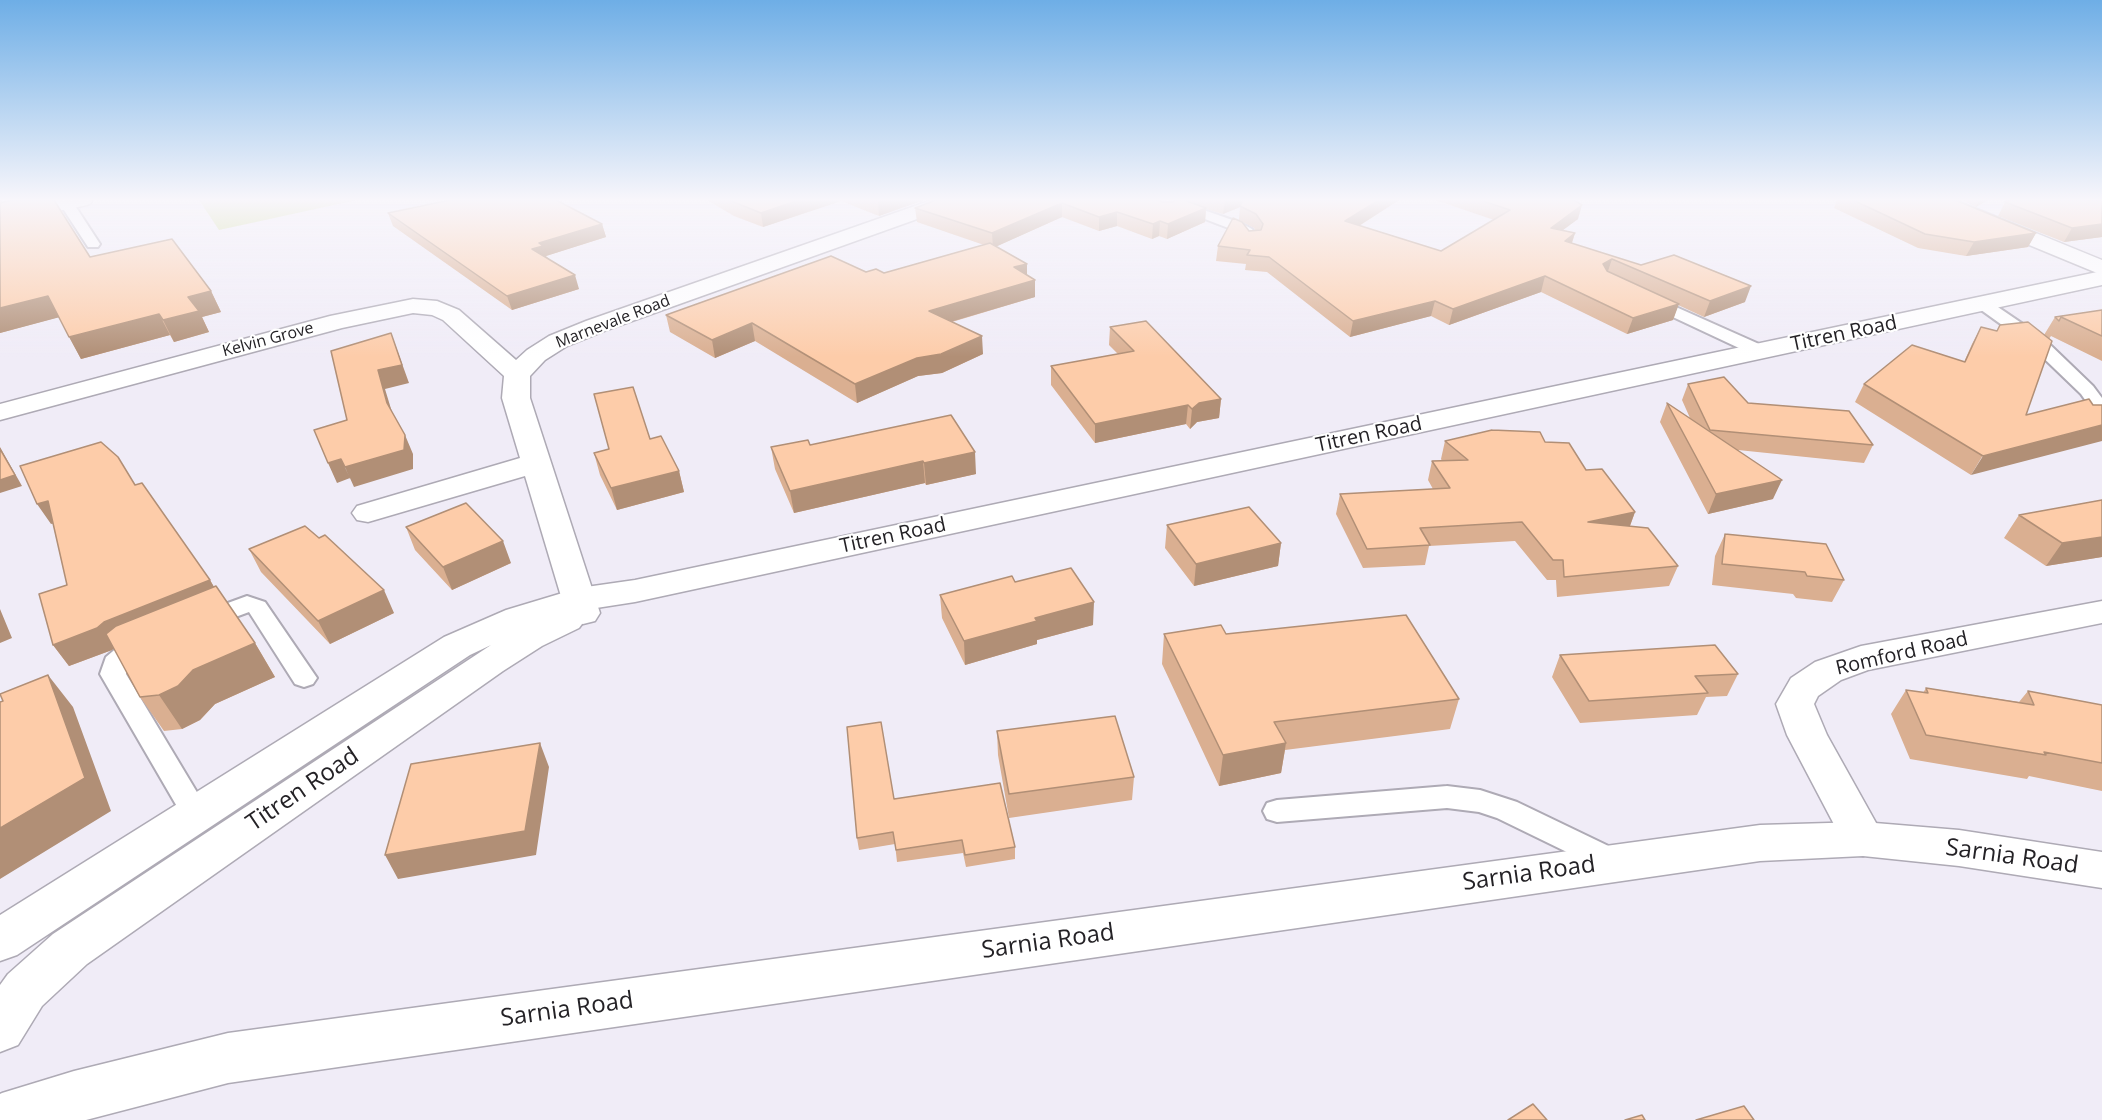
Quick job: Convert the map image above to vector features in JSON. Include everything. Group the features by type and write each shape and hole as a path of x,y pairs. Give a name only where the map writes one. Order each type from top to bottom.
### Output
{"street":[{"name":"Marnevale Road","path":"517,374 536,355 558,341 806,252"},
{"path":"2063,252 2102,268"},
{"name":"Titren Road","path":"0,940 457,646 518,618 581,606 635,591 2102,278"},
{"name":"Kelvin Grove","path":"0,411 339,321 413,306 437,308 451,315 517,374"},
{"path":"517,374 516,398 581,606"},
{"path":"368,513 536,463"},
{"name":"Titren Road","path":"0,1028 25,990 70,950 490,662 581,606"},
{"name":"Romford Road","path":"1863,839 1807,735 1795,704 1804,687 1828,671 1860,659 2102,612"},
{"name":"Sarnia Road","path":"2,1120 74,1097 228,1058 1760,843 1863,839 1959,848 2102,870"}],"lane":[{"path":"1638,295 1762,352"},
{"path":"1983,304 2037,341 2087,390 2097,404 2088,417"},
{"path":"196,814 113,674 115,663 128,652 247,604 257,607 304,678"},
{"path":"1277,811 1447,797 1480,801 1508,810 1613,862"}],"building":[{"path":"0,252 87,252 90,257 112,252 182,252 211,291 188,297 199,311 163,320 159,314 69,337 48,296 0,308"},
{"path":"444,252 537,252 575,275 507,296"},
{"path":"957,252 1006,252 1027,264 1014,267 1035,280 929,311 982,336 941,354 917,358 855,384 752,323 712,340 666,315 831,256 866,272 876,269 884,273"},
{"path":"1249,252 1601,252 1641,265 1674,255 1751,286 1710,301 1612,259 1603,264 1607,271 1679,304 1633,318 1545,276 1453,309 1435,301 1353,321 1269,257 1247,255"},
{"path":"2102,310 2102,336 2061,317 2059,321 2055,317"},
{"path":"1146,321 1221,399 1199,403 1192,409 1188,405 1095,424 1051,366 1134,351 1110,327"},
{"path":"2028,322 2052,341 2026,415 2089,399 2093,405 2102,405 2102,425 1983,456 1864,384 1912,345 1965,362 1981,327 1997,331 2000,325"},
{"path":"391,333 402,365 378,370 387,403 405,435 404,450 345,467 341,459 328,463 314,430 347,420 331,351"},
{"path":"1724,377 1748,403 1849,411 1873,445 1710,430 1688,384"},
{"path":"633,387 650,439 661,436 679,471 611,488 594,453 609,449 594,394"},
{"path":"1667,403 1782,480 1716,494"},
{"path":"951,415 975,452 924,463 923,461 790,491 771,447 808,440 810,445"},
{"path":"1492,430 1540,432 1545,442 1569,443 1586,470 1602,469 1635,512 1588,522 1648,528 1678,566 1564,577 1563,560 1553,560 1522,522 1420,528 1430,545 1367,549 1340,494 1450,488 1432,461 1468,460 1445,441"},
{"path":"101,442 118,457 135,485 142,483 210,580 53,645 39,594 67,585 48,501 37,504 20,466"},
{"path":"0,449 15,475 0,480"},
{"path":"2102,500 2102,537 2062,543 2019,515"},
{"path":"466,503 503,541 443,567 406,527"},
{"path":"1249,507 1281,543 1196,564 1167,525"},
{"path":"305,526 319,538 325,535 384,590 318,621 249,549"},
{"path":"1725,534 1826,544 1844,580 1807,576 1805,572 1722,564"},
{"path":"1071,568 1094,602 1035,618 1037,621 964,641 940,595 1012,576 1015,582"},
{"path":"216,586 255,643 193,670 178,686 159,695 140,697 106,634 116,626"},
{"path":"1406,615 1459,699 1274,722 1286,743 1223,755 1164,634 1221,625 1226,634"},
{"path":"1715,645 1738,674 1695,676 1708,693 1589,701 1560,655"},
{"path":"48,675 85,778 0,828 0,702 3,701 0,694"},
{"path":"1926,688 2034,705 2028,691 2102,705 2102,763 1926,735 1906,690 1928,693"},
{"path":"1115,716 1134,777 1009,794 997,731"},
{"path":"881,722 894,799 1000,783 1015,847 965,855 962,840 896,850 893,832 857,838 847,727"},
{"path":"540,743 525,831 385,855 411,764"},
{"path":"1533,1104 1547,1120 1508,1120"},
{"path":"1744,1106 1754,1120 1696,1120"},
{"path":"1642,1115 1645,1120 1625,1120"}]}
